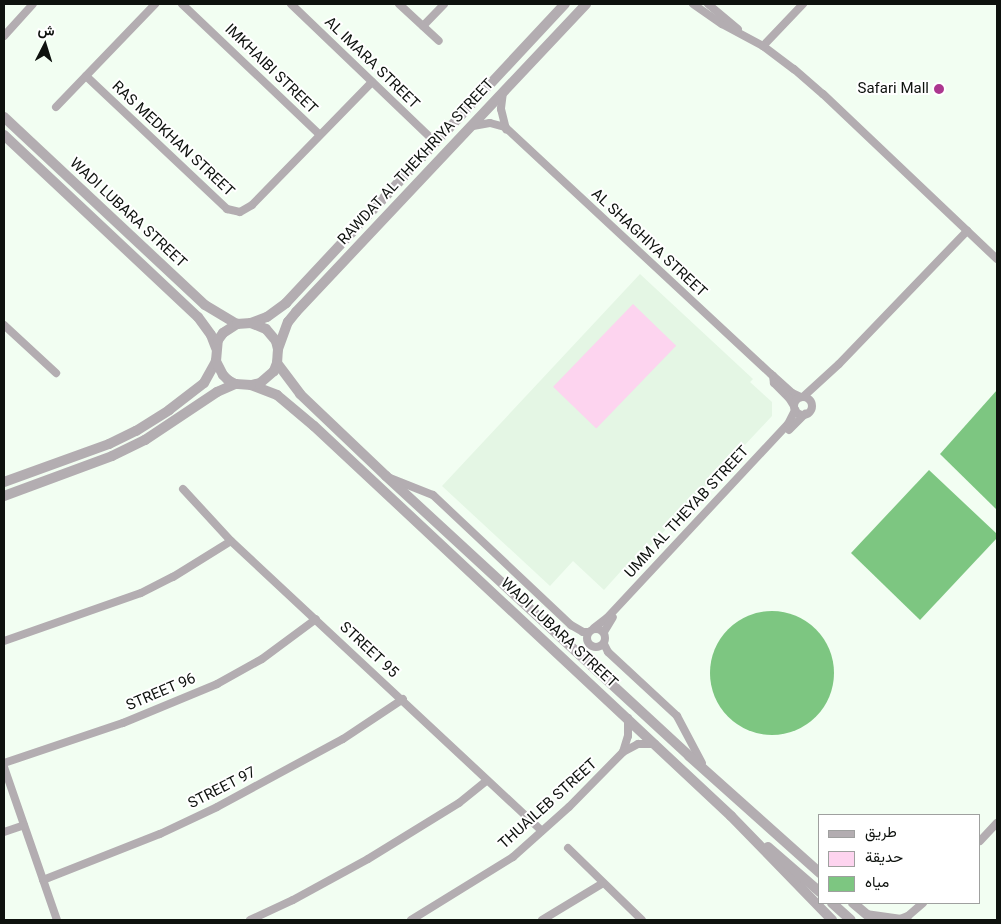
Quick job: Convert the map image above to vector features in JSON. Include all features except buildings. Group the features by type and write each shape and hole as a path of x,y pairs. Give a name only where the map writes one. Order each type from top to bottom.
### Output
{"street":[{"path":"4,36 33,4"},
{"path":"56,107 155,4"},
{"name":"IMKHAIBI STREET","path":"182,4 319,134"},
{"name":"AL IMARA STREET","path":"291,4 435,142"},
{"path":"399,4 439,41"},
{"path":"423,26 444,4"},
{"name":"RAWDAT AL THEKHRIYA STREET","path":"251,323 267,317 286,303 565,4"},
{"name":"RAWDAT AL THEKHRIYA STREET","path":"278,349 288,322 296,312 586,4"},
{"path":"693,4 722,24 743,33"},
{"path":"708,4 823,94 997,258"},
{"path":"763,46 803,4"},
{"name":"RAS MEDKHAN STREET","path":"86,76 228,209 240,212 252,205 319,134 372,82"},
{"path":"503,92 501,109 506,129"},
{"name":"WADI LUBARA STREET","path":"4,117 205,305 237,324"},
{"path":"471,127 490,123 506,129"},
{"name":"AL SHAGHIYA STREET","path":"506,129 773,376 792,393 802,397"},
{"name":"WADI LUBARA STREET","path":"4,135 198,317 211,335 216,348"},
{"path":"839,364 834,375 816,394 810,411 805,414 798,413 794,408 796,399 802,397 839,364 967,231"},
{"path":"4,482 90,451 136,431 197,390 210,374 216,361 216,348 223,333 237,324 251,323 266,329 276,341 278,363 268,378 251,385 235,384 216,392 145,440 97,462 4,496"},
{"path":"5,328 56,373"},
{"path":"216,361 223,374 235,384"},
{"name":"WADI LUBARA STREET","path":"278,363 300,394 386,476 818,871"},
{"name":"AL SHAGHIYA STREET","path":"773,376 774,383 789,398 794,408"},
{"name":"WADI LUBARA STREET","path":"251,385 277,395 290,404 731,816 832,920"},
{"path":"802,397 809,399 812,405"},
{"name":"UMM AL THEYAB STREET","path":"591,630 607,618 788,424 794,408"},
{"name":"UMM AL THEYAB STREET","path":"604,632 610,621 805,414"},
{"path":"386,476 433,495 571,625 583,632 591,630 604,632 604,644 608,652 677,716 701,762 717,774 746,806"},
{"name":"STREET 95","path":"183,489 232,542 542,831"},
{"path":"4,641 141,593 190,568 232,542"},
{"name":"STREET 96","path":"4,765 124,723 217,684 262,659 316,619"},
{"path":"591,630 587,639 590,645 597,647 604,644"},
{"name":"STREET 97","path":"43,880 160,834 217,807 343,739 402,699"},
{"path":"623,752 628,736 628,718"},
{"name":"THUAILEB STREET","path":"411,920 513,857 569,807 623,752 638,744 655,744"},
{"path":"4,765 57,920"},
{"path":"250,920 293,900 368,859 459,803 487,780"},
{"path":"731,816 818,890"},
{"path":"981,840 997,822"},
{"path":"4,832 24,825"},
{"path":"568,848 642,920"},
{"path":"542,920 603,883"},
{"path":"833,904 851,920"},
{"path":"854,904 869,917 900,919 916,910 922,904"},
{"path":"911,920 916,910"}],"shaded area":[{"path":"640,274 753,379 750,382 772,402 772,416 626,572 622,570 604,590 573,561 550,586 442,486"}],"green space":[{"path":"633,304 676,346 596,428 553,387"}],"water":[{"path":"997,390 997,510 940,454"},
{"path":"929,470 997,534 997,538 920,620 851,553"},
{"path":"772,611 796,616 816,629 829,649 834,673 829,697 816,717 796,730 772,735 748,730 728,717 715,697 710,673 715,649 728,629 748,616"}],"place":[{"name":"Safari Mall","path":"939,89"}]}
